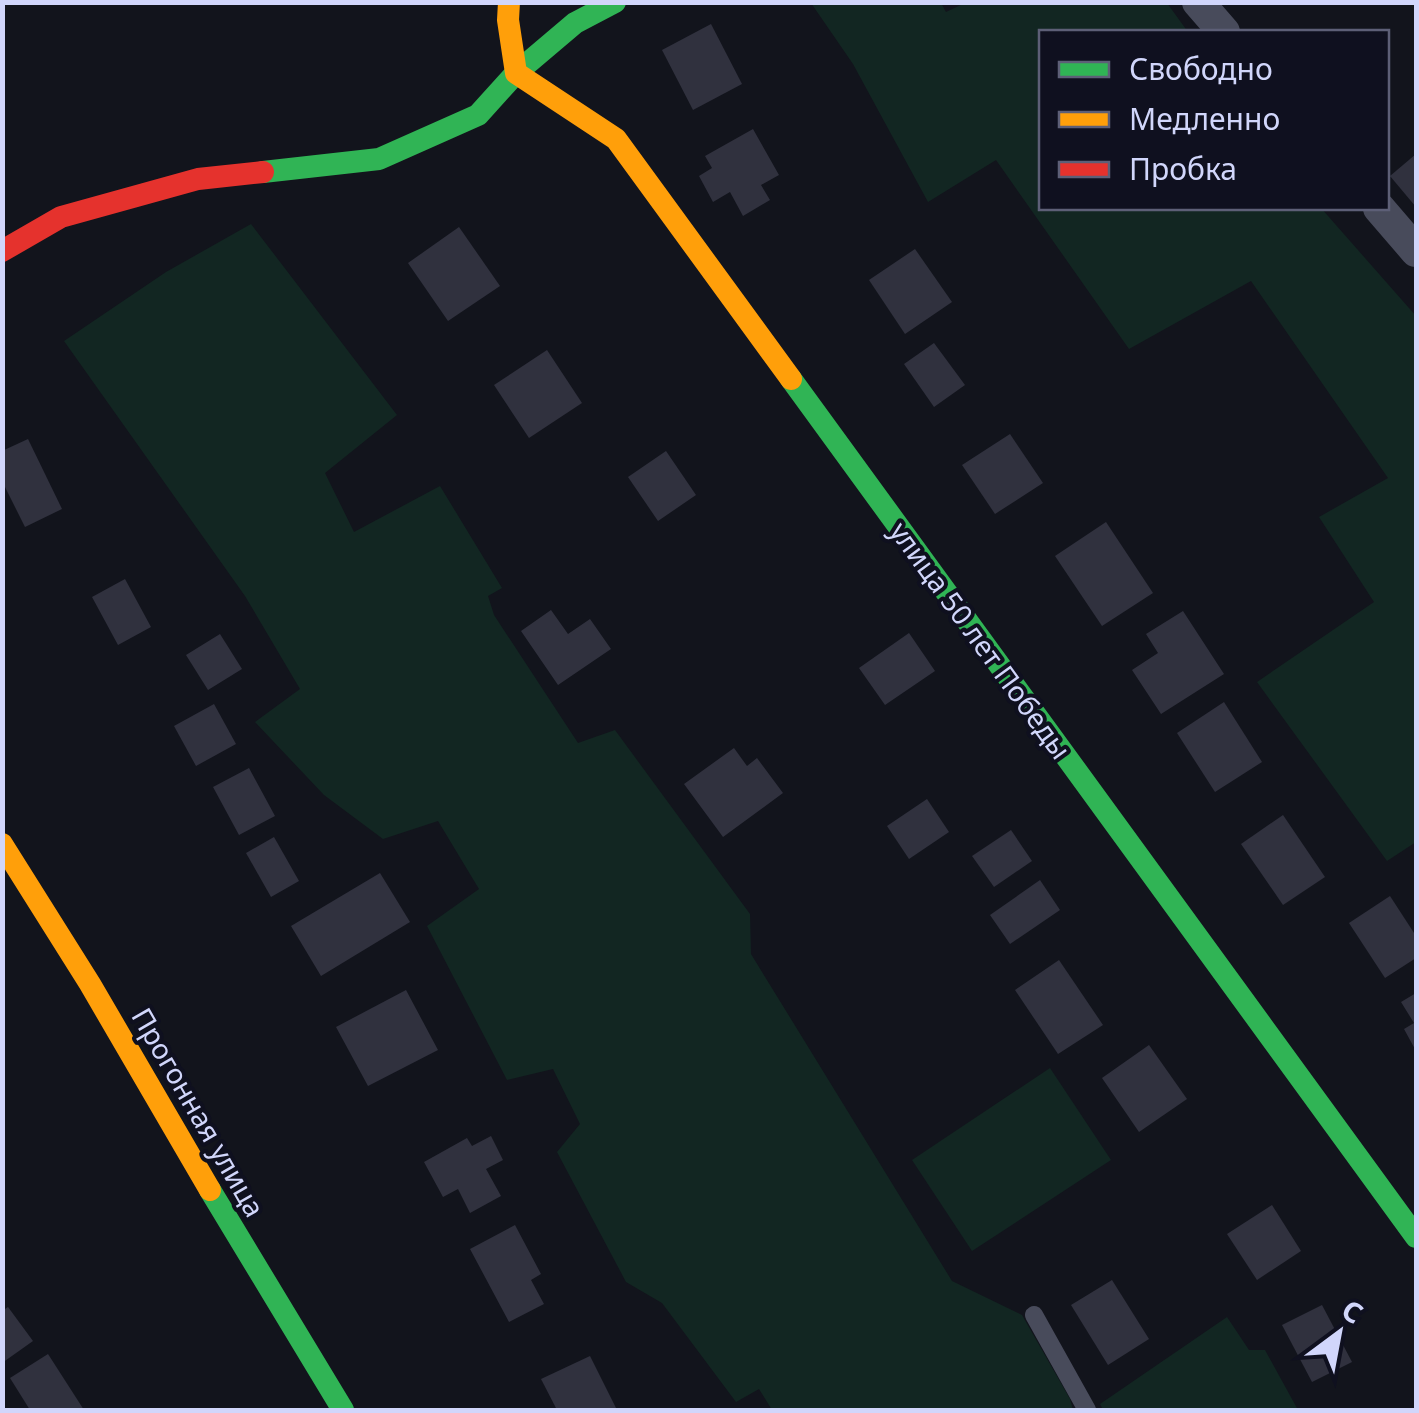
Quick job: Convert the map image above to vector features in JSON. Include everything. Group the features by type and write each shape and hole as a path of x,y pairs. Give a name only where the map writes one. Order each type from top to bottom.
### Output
{"street":[{"path":"509,2 516,73"},
{"path":"2,251 61,217 198,180 379,160 478,114 516,73 575,23 615,2"},
{"path":"1198,2 1222,30"},
{"name":"улица 50 лет Победы","path":"516,73 616,139 1416,1237"},
{"path":"1380,210 1416,250"},
{"name":"Прогонная улица","path":"2,844 90,984 343,1410"}],"lane":[{"path":"1034,1315 1087,1410"}],"green space":[{"path":"967,2 1167,3 1187,30 1039,30 1039,210 1323,210 1416,316 1416,842 1387,861 1257,682 1374,602 1319,517 1388,478 1251,281 1129,349 996,160 928,202 853,64 811,3 941,3 946,12"},
{"path":"251,224 397,415 325,473 354,532 440,486 502,588 488,596 494,615 578,743 615,730 750,914 751,954 952,1281 1022,1315 1073,1410 772,1410 759,1389 736,1402 662,1303 626,1282 557,1152 580,1124 553,1069 507,1080 427,926 479,889 438,821 383,839 324,795 255,722 300,689 245,596 64,341 166,272"},
{"path":"1050,1068 1111,1160 972,1251 912,1160"},
{"path":"1227,1317 1249,1350 1265,1350 1298,1410 1103,1410 1100,1404"}],"building":[{"path":"711,24 742,84 693,110 662,50"},
{"path":"753,129 779,175 761,185 770,200 743,216 730,192 713,202 699,176 712,168 705,156"},
{"path":"1416,154 1416,207 1390,176"},
{"path":"459,227 500,286 448,321 408,263"},
{"path":"915,249 952,302 905,334 869,280"},
{"path":"934,343 965,385 934,407 904,364"},
{"path":"547,350 582,403 529,438 494,385"},
{"path":"1010,434 1043,483 995,514 962,465"},
{"path":"28,439 62,509 25,527 2,481 2,451"},
{"path":"666,451 696,495 658,521 628,477"},
{"path":"1106,522 1153,593 1102,626 1055,556"},
{"path":"125,579 151,627 118,645 92,597"},
{"path":"551,610 568,634 590,619 611,649 558,685 521,631"},
{"path":"1183,611 1224,674 1161,714 1132,670 1158,653 1146,634"},
{"path":"909,633 935,671 885,705 859,668"},
{"path":"220,634 242,669 208,690 186,655"},
{"path":"1224,702 1262,762 1215,792 1177,733"},
{"path":"214,704 236,744 196,766 174,726"},
{"path":"734,748 747,766 757,758 783,793 723,837 684,784"},
{"path":"249,768 275,816 239,835 213,787"},
{"path":"927,799 949,832 909,859 887,826"},
{"path":"1283,815 1325,877 1283,905 1241,844"},
{"path":"1011,830 1032,861 994,887 972,856"},
{"path":"274,837 299,881 271,897 246,853"},
{"path":"380,873 410,922 321,976 291,926"},
{"path":"1040,880 1060,910 1010,944 990,915"},
{"path":"1390,896 1416,936 1416,958 1385,978 1349,923"},
{"path":"1059,960 1103,1025 1058,1054 1015,990"},
{"path":"406,990 438,1050 368,1086 336,1027"},
{"path":"1416,993 1416,1051 1404,1029 1414,1023 1401,1002"},
{"path":"1149,1045 1187,1099 1139,1132 1102,1078"},
{"path":"491,1136 503,1160 486,1169 501,1196 470,1213 458,1189 443,1197 424,1162 467,1138 472,1146"},
{"path":"1272,1205 1301,1251 1257,1280 1227,1234"},
{"path":"515,1225 541,1274 531,1280 544,1304 509,1322 470,1249"},
{"path":"1112,1280 1149,1339 1108,1365 1071,1305"},
{"path":"1322,1305 1352,1362 1312,1382 1282,1325"},
{"path":"8,1307 33,1341 2,1363 2,1311"},
{"path":"48,1354 84,1410 30,1410 10,1378"},
{"path":"590,1356 617,1410 557,1410 541,1379"}],"traffic: fast":[{"path":"263,172 379,159 478,115 516,73 575,23 615,2"},
{"path":"791,379 1416,1237"},
{"path":"210,1190 343,1410"}],"traffic: slow":[{"path":"509,2 516,73 616,139 791,379"},
{"path":"2,844 90,984 210,1190"}],"traffic: jam":[{"path":"2,251 61,217 198,179 263,172"}]}
